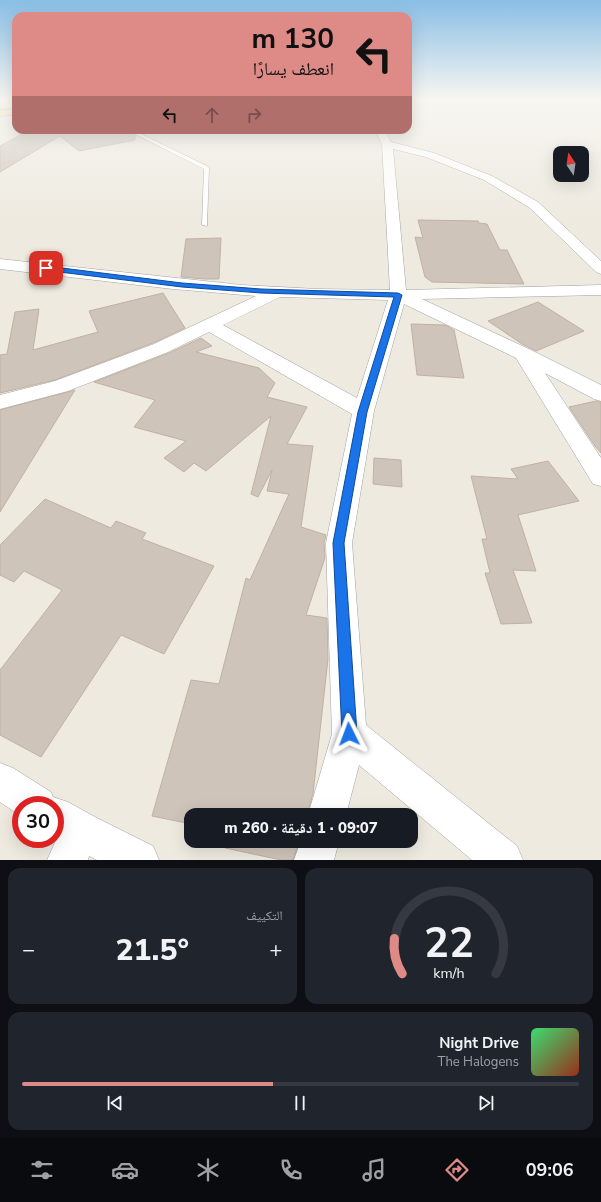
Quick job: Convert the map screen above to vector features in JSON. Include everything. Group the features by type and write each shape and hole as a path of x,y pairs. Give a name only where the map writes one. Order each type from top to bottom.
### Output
{"street":[{"path":"329,808 349,734 339,543 363,412 398,295 384,140"},
{"path":"392,140 488,178 534,204 601,269"},
{"path":"0,264 182,285 277,292 398,295 601,290"},
{"path":"0,402 68,383 161,348 277,292"},
{"path":"398,295 524,354 601,394"},
{"path":"208,324 363,412"},
{"path":"524,354 601,477"},
{"path":"349,734 503,860"},
{"path":"0,782 23,796"},
{"path":"68,835 139,860"},
{"path":"314,860 318,848"}],"lane":[{"path":"150,140 207,168 205,225"}],"building":[{"path":"11,140 53,140 0,172 0,146"},
{"path":"65,140 134,140 79,151"},
{"path":"418,220 478,221 479,223 487,224 500,250 507,250 524,284 432,282 425,277 415,237 423,238"},
{"path":"221,238 219,279 181,277 186,239"},
{"path":"163,293 185,328 153,343 55,380 0,393 0,355 7,354 15,312 39,309 33,350 98,332 89,311"},
{"path":"538,302 584,331 536,351 522,344 488,321"},
{"path":"411,324 445,325 454,330 464,378 417,375"},
{"path":"201,338 212,346 196,352 259,368 275,383 267,397 307,407 287,444 313,446 301,527 326,535 324,543 325,558 306,615 327,618 328,659 313,794 309,808 184,808 184,823 152,816 191,680 219,684 246,578 250,580 289,494 267,491 272,470 258,497 251,494 271,416 206,471 194,463 184,472 164,458 186,441 134,427 155,400 94,382 169,353"},
{"path":"75,390 0,512 0,410"},
{"path":"596,401 601,402 601,453 569,407"},
{"path":"374,458 401,460 402,487 373,484"},
{"path":"548,461 579,501 518,515 536,571 513,570 532,623 501,624 485,573 490,573 482,539 487,539 471,476 518,479 511,469"},
{"path":"45,499 111,528 116,521 146,533 142,539 214,566 164,654 121,635 41,757 0,735 0,670 62,590 24,571 14,582 0,575 0,545"},
{"path":"225,848 297,848 293,860 281,860"}],"route":[{"path":"46,268 182,285 277,292 398,295 363,412 339,543 349,734"}]}
